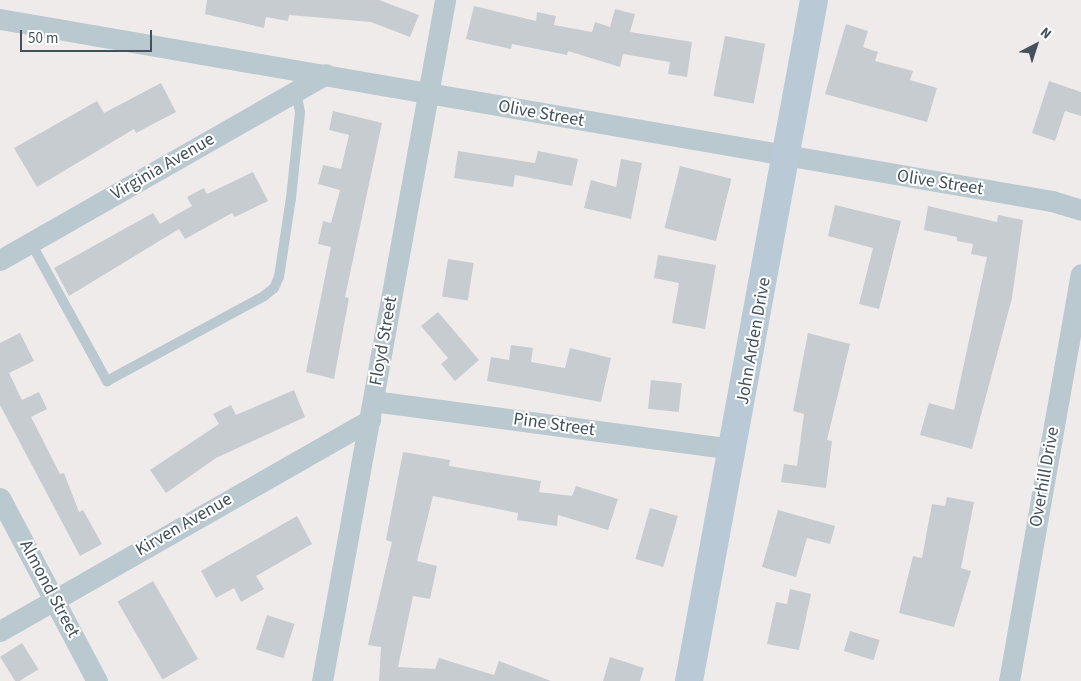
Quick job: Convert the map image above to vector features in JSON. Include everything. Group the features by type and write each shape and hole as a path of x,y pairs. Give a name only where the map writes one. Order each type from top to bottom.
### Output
{"street":[{"name":"Floyd Street","path":"322,681 445,0"},
{"name":"John Arden Drive","path":"689,681 734,449 814,0"},
{"name":"Olive Street","path":"0,19 326,74 787,158 1052,201 1081,210"},
{"name":"Virginia Avenue","path":"0,260 326,74"},
{"name":"Overhill Drive","path":"1009,681 1081,274"},
{"name":"Pine Street","path":"372,411 734,449"},
{"name":"Kirven Avenue","path":"0,631 372,411"},
{"name":"Almond Street","path":"0,498 97,681"}],"lane":[{"path":"31,242 107,381 264,296 274,288 279,277 300,112 296,91"}],"building":[{"path":"207,0 379,0 419,15 410,37 371,22 289,15 288,21 266,17 264,28 205,14"},
{"path":"474,6 536,21 537,12 556,16 554,25 592,32 595,22 610,27 615,9 635,14 630,32 692,42 687,77 668,74 670,62 623,54 620,67 568,51 567,55 512,44 511,49 466,39"},
{"path":"846,24 868,31 863,47 878,52 875,61 913,71 910,80 937,88 927,122 825,94"},
{"path":"725,36 765,44 754,104 713,96"},
{"path":"1049,81 1081,92 1081,116 1065,111 1055,141 1032,133"},
{"path":"161,83 176,112 136,133 134,129 37,187 14,148 97,101 104,113"},
{"path":"333,111 382,123 345,297 349,298 334,379 306,372 331,247 318,244 323,221 331,223 340,190 318,184 323,165 341,169 349,135 329,130"},
{"path":"458,151 535,163 538,151 578,159 572,186 515,175 513,187 454,178"},
{"path":"621,159 642,163 631,219 584,208 591,180 616,187"},
{"path":"680,166 731,179 716,241 665,228"},
{"path":"253,172 268,201 235,217 232,213 185,239 179,229 69,296 54,268 153,213 160,224 192,206 187,197 204,188 207,194"},
{"path":"835,205 901,221 879,309 859,304 873,248 828,236"},
{"path":"928,206 997,222 998,215 1023,220 1012,298 972,449 920,435 929,403 954,410 987,257 971,254 973,244 957,241 957,237 924,230"},
{"path":"658,255 716,265 705,329 672,323 679,283 654,278"},
{"path":"448,259 474,263 468,301 442,297"},
{"path":"438,312 479,360 455,381 441,364 448,358 421,326"},
{"path":"20,333 34,361 9,373 22,400 39,392 47,409 31,417 60,474 64,473 79,512 83,510 102,544 80,556 0,405 0,343"},
{"path":"808,333 850,344 827,440 832,441 826,488 781,482 784,464 797,466 804,414 793,411"},
{"path":"511,345 533,348 531,362 565,368 570,348 611,358 601,402 487,381 491,357 509,360"},
{"path":"651,380 682,383 679,412 648,409"},
{"path":"294,390 305,417 216,458 166,493 150,470 219,424 213,414 231,405 236,415"},
{"path":"403,452 450,460 449,466 541,481 539,492 572,496 576,486 618,499 608,530 558,515 557,526 517,520 518,513 433,496 417,561 437,566 430,599 413,596 398,667 435,669 439,658 494,675 499,661 551,681 379,681 381,647 368,645 392,542 386,540"},
{"path":"947,497 974,502 961,568 971,571 954,627 899,613 913,556 922,558 932,504 945,506"},
{"path":"650,508 678,516 663,567 635,559"},
{"path":"778,510 835,526 830,544 807,538 796,577 762,567"},
{"path":"297,516 312,544 256,576 264,589 241,602 234,588 216,598 201,571"},
{"path":"153,581 198,659 162,679 117,602"},
{"path":"790,589 811,594 799,650 767,644 776,602 787,604"},
{"path":"267,615 295,624 283,658 256,649"},
{"path":"850,631 880,640 874,660 844,651"},
{"path":"22,643 38,669 20,681 15,681 0,657"},
{"path":"610,657 644,668 640,681 603,681"}]}
